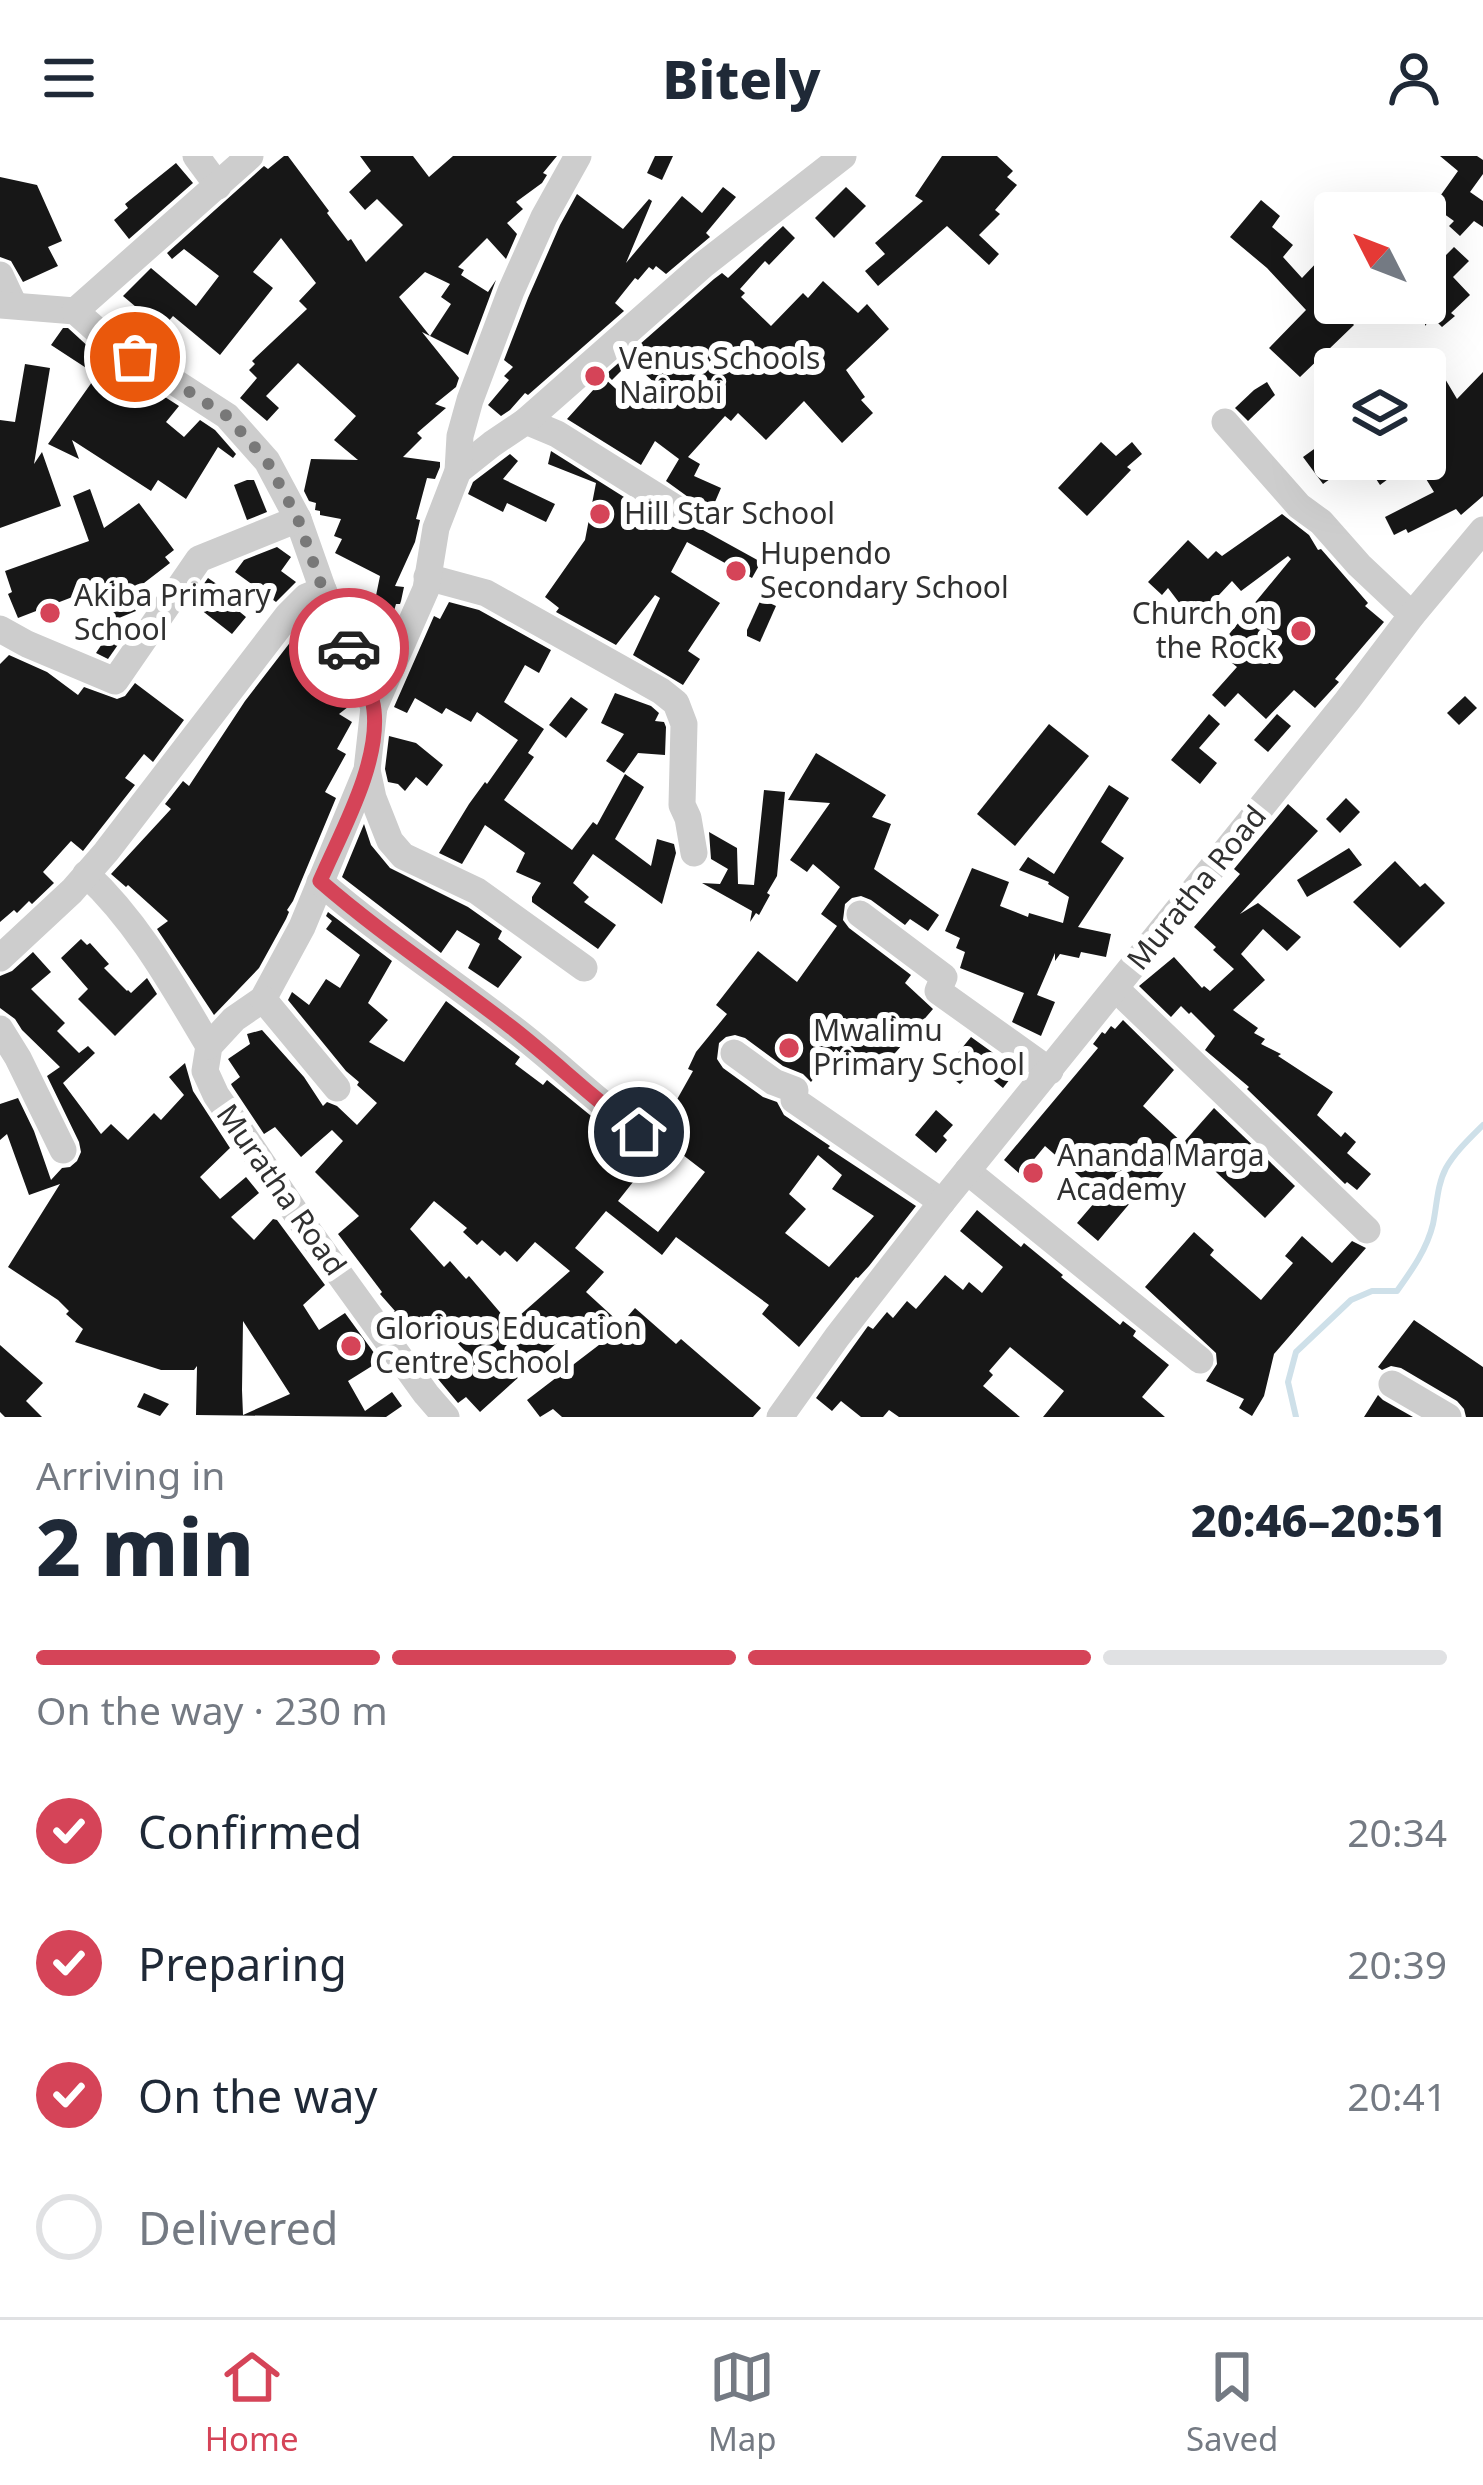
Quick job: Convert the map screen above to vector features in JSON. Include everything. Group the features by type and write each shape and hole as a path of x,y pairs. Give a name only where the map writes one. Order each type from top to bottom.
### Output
{"street":[{"path":"196,156 218,186"},
{"path":"75,311 250,156"},
{"path":"209,1046 234,1019 262,999 302,927 367,770 374,707 426,589 436,528 458,471 460,436 470,400 511,291 578,156"},
{"path":"458,471 526,421 703,265 843,156"},
{"path":"0,275 7,305 75,311 227,416 267,461 298,519 374,707"},
{"path":"526,421 557,434 680,511"},
{"path":"1225,422 1299,506 1321,522 1359,566 1412,615"},
{"path":"0,629 116,681 199,559 298,519"},
{"name":"Muratha Road","path":"789,1414 837,1337 942,1202 1483,530"},
{"path":"427,577 486,592 676,704 684,724 682,805 694,853"},
{"path":"0,958 72,891 257,652 306,597 323,590"},
{"path":"367,770 390,841 403,856 477,891 584,968"},
{"name":"Muratha Road","path":"86,874 114,900 209,1046 205,1071 216,1095 306,1228 446,1417"},
{"path":"320,881 639,1132"},
{"path":"860,914 944,977 938,991 1050,1071"},
{"path":"1116,989 1366,1230"},
{"path":"262,999 337,1088"},
{"path":"0,1029 63,1150"},
{"path":"734,1053 774,1082 795,1090 794,1100 942,1202"},
{"path":"967,1171 1200,1360"},
{"path":"1393,1384 1448,1417"}],"building":[{"path":"288,156 366,262 403,225 377,199 365,210 349,192 371,171 360,156 413,156 429,177 453,156 557,156 543,173 547,175 542,183 516,202 523,209 507,223 517,234 506,259 487,238 458,267 464,270 461,275 488,292 496,280 468,355 422,332 459,378 456,387 435,404 446,408 417,433 422,438 403,457 440,462 440,467 435,479 427,478 415,542 395,586 404,587 401,601 389,628 370,625 380,576 335,553 342,539 334,536 341,519 320,515 304,491 311,459 358,460 334,440 356,416 298,363 266,396 279,408 267,421 240,398 257,378 249,370 255,364 252,361 307,309 299,301 316,283 281,238 253,272 273,288 220,355 173,316 162,329 123,296 151,268 196,306 219,276 184,249 172,259 167,253 264,166 268,169","holes":["425,272 450,284 441,297 451,304 430,336 399,297"]},
{"path":"655,156 673,156 662,180 647,173"},
{"path":"942,156 997,156 1013,171 1007,177 1017,185 995,210 1000,214 979,235 999,254 989,265 947,226 878,286 865,271 885,254 875,243 923,201 915,196"},
{"path":"1440,156 1483,160 1483,174 1470,192 1483,201 1483,227 1474,221 1460,236 1449,226 1454,221 1446,215 1443,192 1458,171"},
{"path":"176,163 193,183 129,239 114,220 128,208 125,204"},
{"path":"0,177 37,185 62,241 48,247 58,266 23,282 11,261 0,257"},
{"path":"723,187 736,197 706,233 710,237 666,274 656,266 635,278 615,303 624,311 510,410 501,416 488,405 509,380 504,376 513,367 504,360 577,194 623,229 652,201 626,263 682,196 702,213"},
{"path":"846,187 866,206 834,238 815,218"},
{"path":"1261,200 1280,216 1272,227 1293,245 1283,257 1302,278 1314,265 1314,324 1354,325 1330,348 1314,348 1314,364 1300,377 1269,348 1306,310 1230,237"},
{"path":"783,226 795,238 769,265 765,261 740,289 745,293 741,297 771,326 803,293 808,298 823,281 858,313 867,304 889,329 846,370 873,413 842,443 804,401 766,440 738,413 731,421 725,416 688,457 700,464 694,476 721,488 703,530 761,562 752,578 687,542 671,572 720,603 688,651 700,659 683,685 633,655 660,598 655,595 616,645 556,612 559,608 545,597 585,540 596,483 548,464 551,451 670,526 681,529 694,521 695,502 666,481 679,459 655,441 641,465 567,419 604,378 637,408 658,386 631,361 612,380 606,374 714,279 722,273 728,278"},
{"path":"1454,247 1469,261 1453,277 1470,295 1451,313 1455,316 1446,324 1446,255"},
{"path":"63,328 179,406 166,422 184,437 200,420 236,454 233,458 218,447 186,499 158,480 151,491 72,440 79,459 48,444 97,375 51,345"},
{"path":"25,364 50,368 34,464 42,452 61,506 0,528 0,420 15,422"},
{"path":"1483,372 1483,496 1461,515 1456,509 1394,535 1385,517 1434,492 1427,480 1446,480 1446,380 1457,399"},
{"path":"1267,382 1275,395 1248,421 1235,408"},
{"path":"1101,442 1116,456 1132,442 1142,454 1087,516 1058,488"},
{"path":"1314,449 1314,472 1303,457"},
{"path":"510,454 518,461 503,479 555,504 546,522 507,503 503,512 468,494 473,482"},
{"path":"254,480 267,512 247,520 234,485"},
{"path":"90,489 104,528 139,503 174,550 165,557 170,563 144,583 150,599 114,620 101,586 18,618 5,571 89,541 73,496"},
{"path":"1282,514 1309,535 1368,603 1365,606 1384,622 1315,708 1294,690 1266,719 1238,693 1225,707 1212,695 1237,667 1216,650 1291,559 1288,556 1241,591 1232,581 1205,610 1209,615 1196,625 1168,588 1162,595 1148,582 1188,540 1208,559 1216,551 1222,556"},
{"path":"277,547 291,557 281,571 296,582 276,602 235,572 244,560"},
{"path":"208,578 234,596 229,603 246,617 232,634 191,602"},
{"path":"761,599 776,606 760,642 747,636 747,630"},
{"path":"449,602 479,610 551,650 539,673 525,665 504,702 544,729 528,753 534,757 504,800 572,850 593,822 597,825 625,774 644,787 615,839 651,866 657,839 674,844 676,853 662,904 593,854 573,883 589,897 584,902 616,925 598,949 532,902 541,883 516,872 525,853 485,825 462,864 439,853 518,740 477,712 471,722 446,708 442,714 415,698 407,713 394,707 434,616 440,619"},
{"path":"315,616 353,703 339,714 352,722 337,749 346,754 325,792 336,798 286,919 259,968 214,1015 157,929 168,921 111,874 171,809 165,804 183,781 189,786 245,701"},
{"path":"117,621 129,629 108,659 96,653"},
{"path":"9,655 47,672 78,695 84,687 117,699 135,683 184,720 153,762 144,754 125,778 135,785 83,851 71,841 43,872 54,883 32,904 29,901 0,922 0,664"},
{"path":"615,693 651,706 659,713 655,721 666,727 665,755 638,753 624,773 606,761 624,734 601,723"},
{"path":"1465,696 1477,708 1459,725 1447,713"},
{"path":"571,697 588,709 566,738 549,725"},
{"path":"1209,714 1220,724 1199,748 1217,763 1200,784 1171,760"},
{"path":"1277,714 1291,726 1268,752 1254,740"},
{"path":"1049,724 1089,756 1015,846 977,814"},
{"path":"389,736 416,743 443,765 427,786 416,777 405,791 388,782"},
{"path":"816,753 886,795 872,817 891,824 874,869 939,915 928,931 910,919 905,925 861,896 845,904 843,920 911,975 905,983 933,1009 877,1074 862,1060 857,1067 836,1049 811,1082 735,1035 719,1043 717,1059 763,1097 777,1102 784,1115 828,1148 916,1206 799,1347 762,1314 769,1305 676,1237 662,1255 606,1211 575,1248 604,1272 586,1292 621,1324 635,1308 676,1344 681,1339 761,1408 753,1417 562,1417 553,1409 540,1417 527,1400 612,1335 589,1314 480,1412 466,1397 458,1403 438,1379 468,1354 445,1330 439,1336 421,1316 404,1332 391,1314 395,1311 338,1234 359,1216 315,1172 343,1141 332,1130 301,1157 275,1127 264,1134 231,1084 240,1077 228,1059 250,1044 247,1034 262,1030 323,1106 327,1102 337,1106 357,1125 377,1103 288,1000 292,992 309,1005 326,979 340,988 360,955 326,929 332,921 328,912 392,961 368,1003 388,1020 369,1042 404,1062 446,1001 520,1057 515,1064 543,1085 547,1080 628,1146 645,1149 653,1143 660,1148 618,1201 658,1232 705,1172 657,1135 680,1106 675,1103 693,1071 688,1069 696,1052 727,1014 716,1005 758,951 797,982 837,926 821,914 840,887 813,864 807,872 790,860 830,803 788,800","holes":["818,1155 842,1175 832,1189 874,1216 829,1267 785,1233 806,1209 789,1194","434,1201 467,1228 463,1232 477,1245 482,1240 500,1256 505,1251 517,1262 535,1242 570,1271 510,1324 469,1276 466,1279 450,1261 444,1267 410,1229"]},
{"path":"1109,785 1129,798 1101,842 1124,858 1078,927 1111,934 1106,957 1081,952 1079,958 1060,954 1055,961 1055,953 1037,995 1055,1002 1041,1036 1012,1022 1024,993 960,968 965,952 956,948 960,938 945,931 972,868 1009,882 1000,906 1063,923 1069,897 1049,882 1019,870 1028,857 1054,874"},
{"path":"764,790 785,792 777,876 759,915 750,922 752,911 702,883 720,884 728,869 711,859 709,832 737,848 738,884 754,885"},
{"path":"1346,798 1360,812 1340,833 1326,819"},
{"path":"1288,804 1318,831 1240,914 1258,903 1301,937 1287,951 1263,929 1241,954 1265,980 1233,1010 1258,1028 1254,1033 1265,1039 1261,1044 1333,1092 1317,1115 1341,1137 1345,1132 1356,1142 1347,1153 1371,1174 1357,1190 1345,1184 1249,1087 1205,1050 1215,1036 1191,1012 1181,1006 1171,1017 1139,986 1174,957 1210,991 1234,969 1194,927 1240,874 1234,869"},
{"path":"364,824 371,845 390,868 468,907 502,931 498,939 522,957 498,988 468,968 480,944 457,930 441,953 342,877"},
{"path":"1349,848 1362,865 1307,897 1297,880"},
{"path":"1395,861 1420,887 1425,883 1445,903 1400,948 1353,902"},
{"path":"81,939 109,964 104,968 127,991 131,993 147,978 157,994 115,1036 78,999 88,989 61,958"},
{"path":"33,952 51,972 31,989 65,1023 57,1031 79,1053 88,1046 95,1053 63,1083 101,1134 111,1124 128,1140 154,1113 161,1120 184,1095 169,1077 185,1063 193,1091 230,1148 200,1177 220,1199 246,1177 259,1193 231,1217 254,1240 277,1220 325,1285 303,1305 319,1330 345,1313 380,1361 348,1381 365,1411 392,1392 402,1406 386,1417 196,1415 197,1366 194,1370 161,1370 75,1342 83,1329 66,1314 69,1311 8,1267 60,1184 29,1195 7,1134 0,1140 0,1104 18,1098 51,1180 77,1161 81,1152 47,1076 60,1067 0,1008 0,976","holes":["243,1321 290,1394 243,1415"]},
{"path":"1123,1020 1174,1070 1143,1106 1186,1146 1098,1241 1077,1223 1101,1195 1045,1146 1021,1175 1004,1160 1098,1048 1093,1044 1102,1032 1111,1026 1115,1029"},
{"path":"971,1037 1017,1070 1003,1088 977,1067 960,1084 943,1071"},
{"path":"1214,1108 1295,1186 1265,1218 1184,1142"},
{"path":"936,1110 953,1125 936,1153 915,1135"},
{"path":"977,1210 1021,1247 1024,1243 1120,1325 1123,1321 1136,1331 1133,1336 1169,1365 1142,1397 1165,1417 1043,1417 1064,1391 1010,1347 989,1371 993,1375 983,1386 1020,1417 899,1417 889,1410 883,1417 861,1417 841,1401 832,1411 816,1398 868,1326 873,1329 887,1312 893,1318 907,1301 916,1309 945,1275 963,1290 969,1282 982,1293 1003,1267 960,1231"},
{"path":"1194,1232 1214,1250 1210,1255 1261,1300 1293,1263 1285,1256 1302,1236 1332,1263 1352,1241 1366,1248 1274,1354 1264,1396 1252,1416 1239,1408 1244,1399 1206,1381 1217,1364 1216,1353 1145,1287"},
{"path":"1414,1320 1483,1367 1483,1417 1466,1417 1457,1401 1401,1368 1378,1367"},
{"path":"0,1345 43,1383 26,1401 42,1417 5,1417 0,1412"},
{"path":"144,1393 169,1404 160,1416 137,1407"},
{"path":"1378,1395 1383,1400 1413,1417 1364,1417"}],"waterway":[{"path":"1296,1417 1288,1382 1296,1352 1351,1300 1372,1291 1397,1291 1427,1242 1446,1168 1483,1125"}],"way so far":[{"path":"135,357 227,416 267,461 298,519 349,648"}],"place":[{"name":"Venus Schools Nairobi","path":"595,376"},
{"name":"Hill Star School","path":"600,514"},
{"name":"Hupendo Secondary School","path":"736,571"},
{"name":"Akiba Primary School","path":"50,613"},
{"name":"Church on the Rock","path":"1301,631"},
{"name":"Mwalimu Primary School","path":"789,1048"},
{"name":"Ananda Marga Academy","path":"1033,1173"},
{"name":"Glorious Education Centre School","path":"351,1346"}],"route":[{"path":"349,648 374,707 373,729 367,770 320,881 639,1132"}]}
